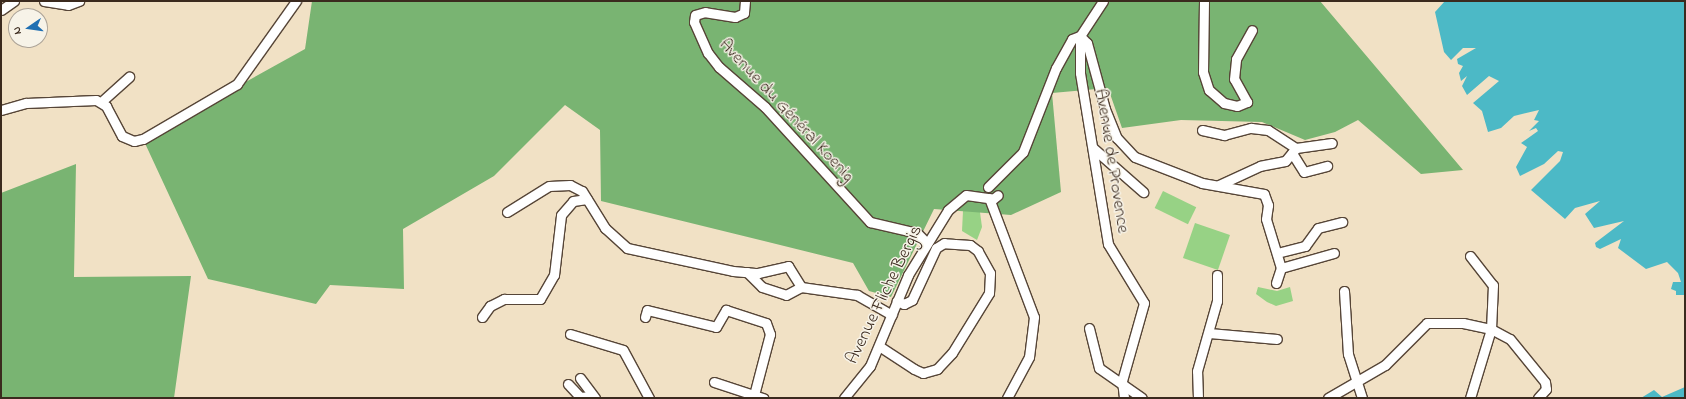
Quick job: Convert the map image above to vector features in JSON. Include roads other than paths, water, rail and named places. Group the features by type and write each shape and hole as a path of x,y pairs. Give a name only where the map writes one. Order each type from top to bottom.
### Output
{"street":[{"path":"1,10 14,1"},
{"path":"44,1 64,5 79,1"},
{"path":"101,102 118,132 129,140 143,139 237,84 296,1"},
{"name":"Avenue du Général Koenig","path":"745,1 744,13 735,17 705,12 695,15 698,35 715,62 765,107 870,222 917,233 927,243"},
{"path":"988,193 1004,172 1023,152 1056,68 1072,39 1080,36 1104,1"},
{"path":"1204,1 1203,72 1209,90 1224,103 1237,106 1247,102 1234,79 1236,59 1252,30"},
{"path":"1080,36 1087,43 1105,110 1117,138 1135,157 1202,183 1264,194 1266,219 1281,268 1276,284"},
{"name":"Avenue de Provence","path":"1080,36 1080,73 1108,244 1144,303 1122,381 1124,398"},
{"path":"1,110 26,102 101,102 129,77"},
{"path":"1202,130 1224,135 1251,128 1268,130 1294,151 1304,172 1327,166"},
{"path":"1218,185 1260,166 1285,161 1294,151 1332,143"},
{"path":"1093,148 1143,192"},
{"path":"996,211 998,193 1004,172"},
{"path":"507,212 549,186 570,185 582,191 605,228 627,248 645,255 747,272 788,266 801,287"},
{"path":"988,193 998,193"},
{"path":"988,193 996,211 1001,234 1034,317 1029,357 1007,398"},
{"name":"Avenue Fliche Bergis","path":"844,398 862,378 879,346 897,301 927,243 948,210 961,197 972,194 988,193"},
{"path":"482,317 490,306 504,299 540,299 554,275 561,215 573,201 587,200"},
{"path":"1277,253 1305,246 1314,231 1342,222"},
{"path":"879,346 918,371 937,369 952,353 982,305 991,284 990,273 978,251 970,245 944,244 936,248 912,300 904,304 897,301"},
{"path":"1281,268 1334,253"},
{"path":"1470,256 1493,285 1491,329 1470,398"},
{"path":"747,272 762,287 786,295 801,287 857,296 892,315"},
{"path":"1198,398 1197,371 1217,301 1217,275"},
{"path":"1344,291 1348,354 1356,384 1362,398"},
{"path":"645,317 647,310 716,327 726,310 766,323 770,334 749,395"},
{"path":"1328,398 1356,384 1384,365 1427,323 1463,323 1491,329 1510,339 1545,382 1546,389 1538,398"},
{"path":"1088,328 1091,350 1099,368 1122,381 1142,398"},
{"path":"1209,333 1277,339"},
{"path":"570,334 623,350 649,398"},
{"path":"580,378 593,397"},
{"path":"714,382 749,395 763,398"},
{"path":"568,384 580,397 593,397"}],"water":[{"path":"1445,1 1685,1 1685,295 1676,295 1676,291 1671,289 1673,282 1681,282 1678,273 1667,262 1646,269 1618,248 1621,239 1600,249 1596,247 1595,243 1624,221 1594,228 1585,214 1600,201 1575,208 1565,219 1531,190 1560,161 1563,152 1558,151 1544,164 1520,176 1516,167 1527,147 1521,143 1538,131 1536,128 1529,131 1539,121 1534,120 1539,110 1514,116 1501,128 1488,132 1482,111 1473,103 1499,81 1489,76 1467,95 1462,86 1467,76 1461,81 1459,73 1463,66 1458,64 1457,59 1476,48 1463,48 1451,60 1444,52 1435,12"},
{"path":"1685,387 1685,398 1641,398 1654,390 1662,397"}]}
